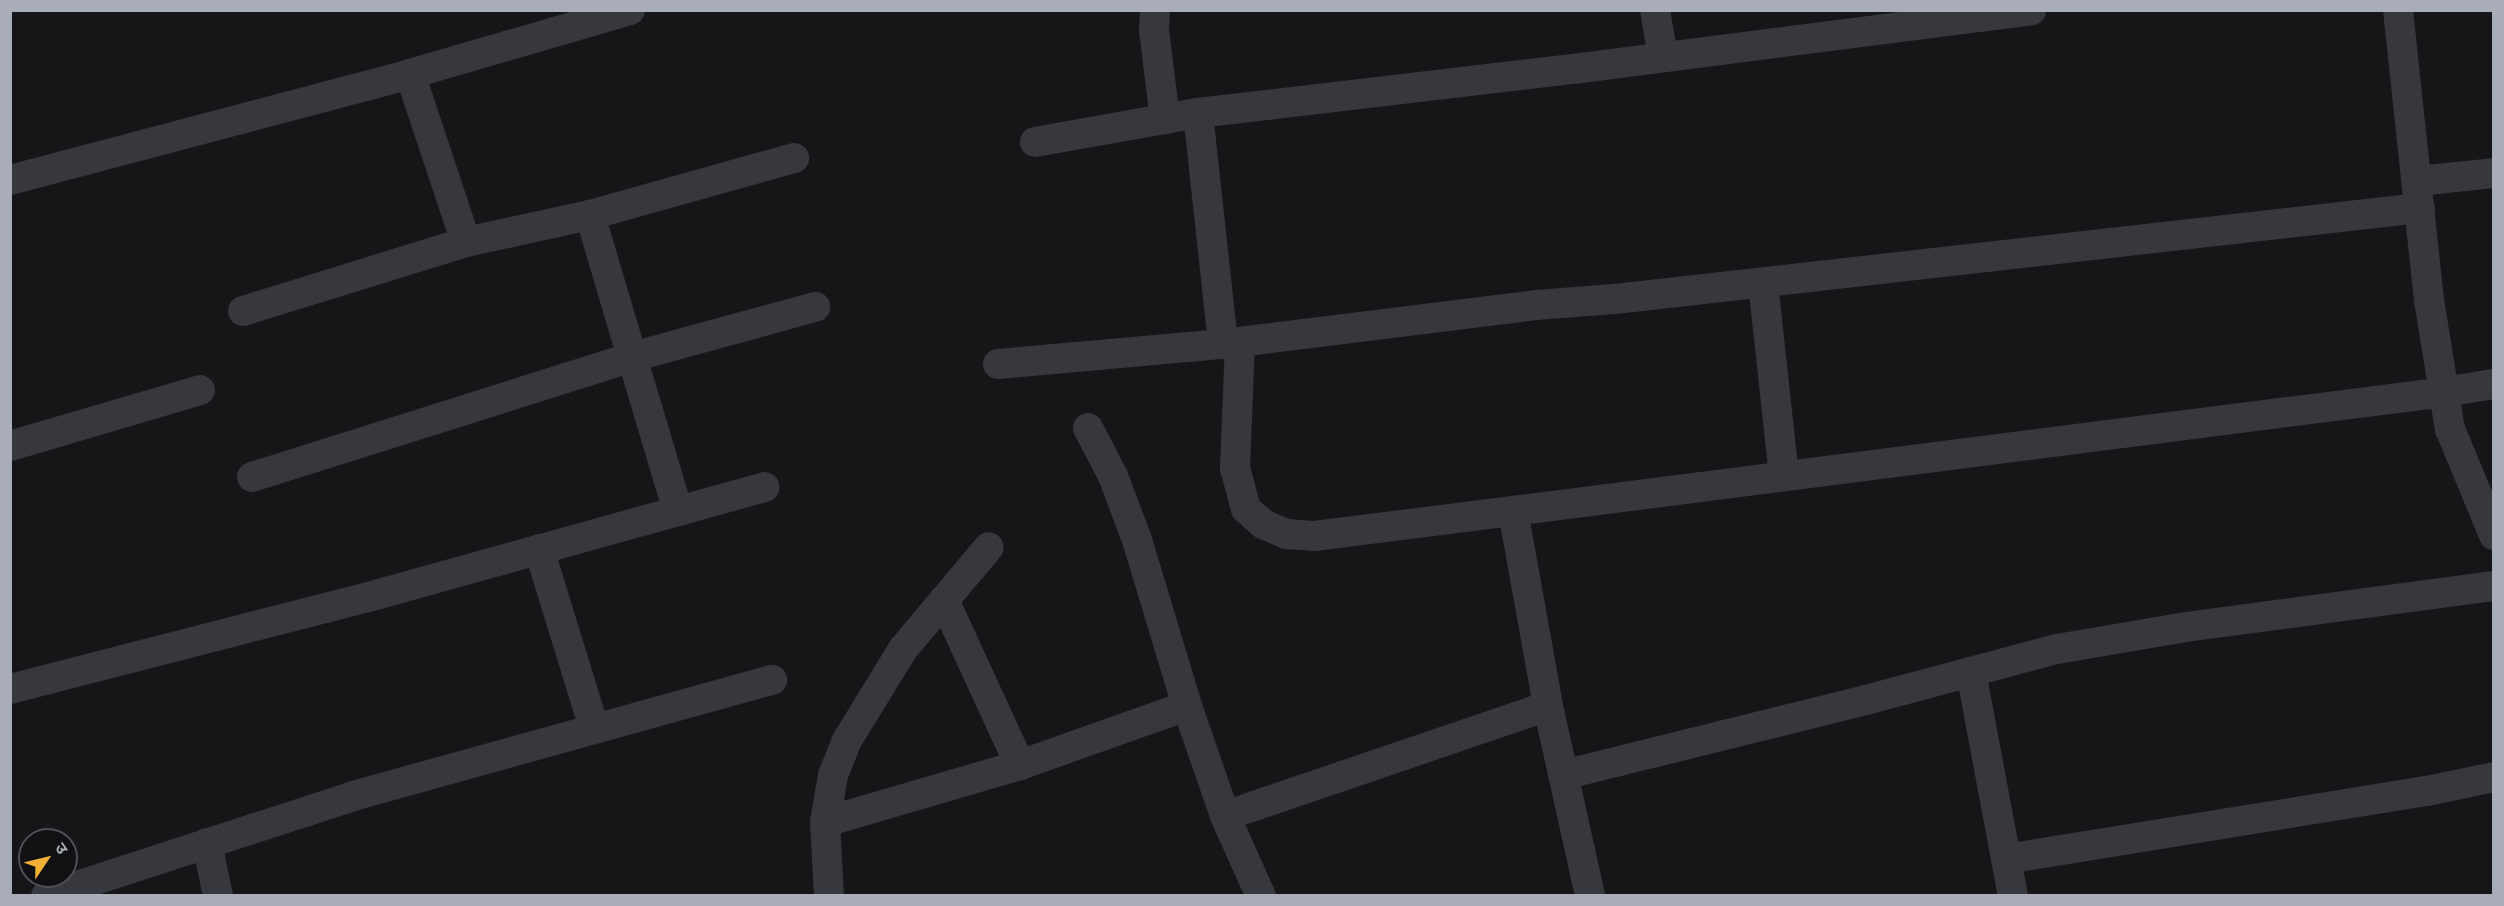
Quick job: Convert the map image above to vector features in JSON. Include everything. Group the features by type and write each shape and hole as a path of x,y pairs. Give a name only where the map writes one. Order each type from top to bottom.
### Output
{"street":[{"path":"10,180 410,74 630,10"},
{"path":"1155,10 1154,30 1165,119"},
{"path":"1655,10 1663,57"},
{"path":"1035,142 1198,113 2031,10"},
{"path":"2398,10 2429,300 2444,392 2451,429 2493,535"},
{"path":"410,74 466,242"},
{"path":"1198,113 1232,343 1234,468 1246,509 1263,524 1286,534 1314,536 2493,384"},
{"path":"243,310 466,242 590,214 794,158"},
{"path":"998,364 1232,343 1536,305 1763,283 2418,194 2493,173"},
{"path":"590,214 678,511"},
{"path":"1763,283 1784,476"},
{"path":"252,477 632,357 814,307"},
{"path":"10,446 200,390"},
{"path":"1088,428 1113,476 1137,540 1187,706 1226,816 1261,896"},
{"path":"10,689 764,487"},
{"path":"1513,511 1548,706 1590,896"},
{"path":"830,896 825,822 833,775 846,742 903,649 989,547"},
{"path":"539,549 594,728"},
{"path":"1563,775 2057,649 2186,627 2493,586"},
{"path":"944,600 1020,765"},
{"path":"1971,672 2013,896"},
{"path":"46,896 353,796 772,680"},
{"path":"825,822 1020,765 1187,706"},
{"path":"1226,816 1548,706"},
{"path":"2006,859 2427,791 2493,777"},
{"path":"207,843 218,896"}]}
